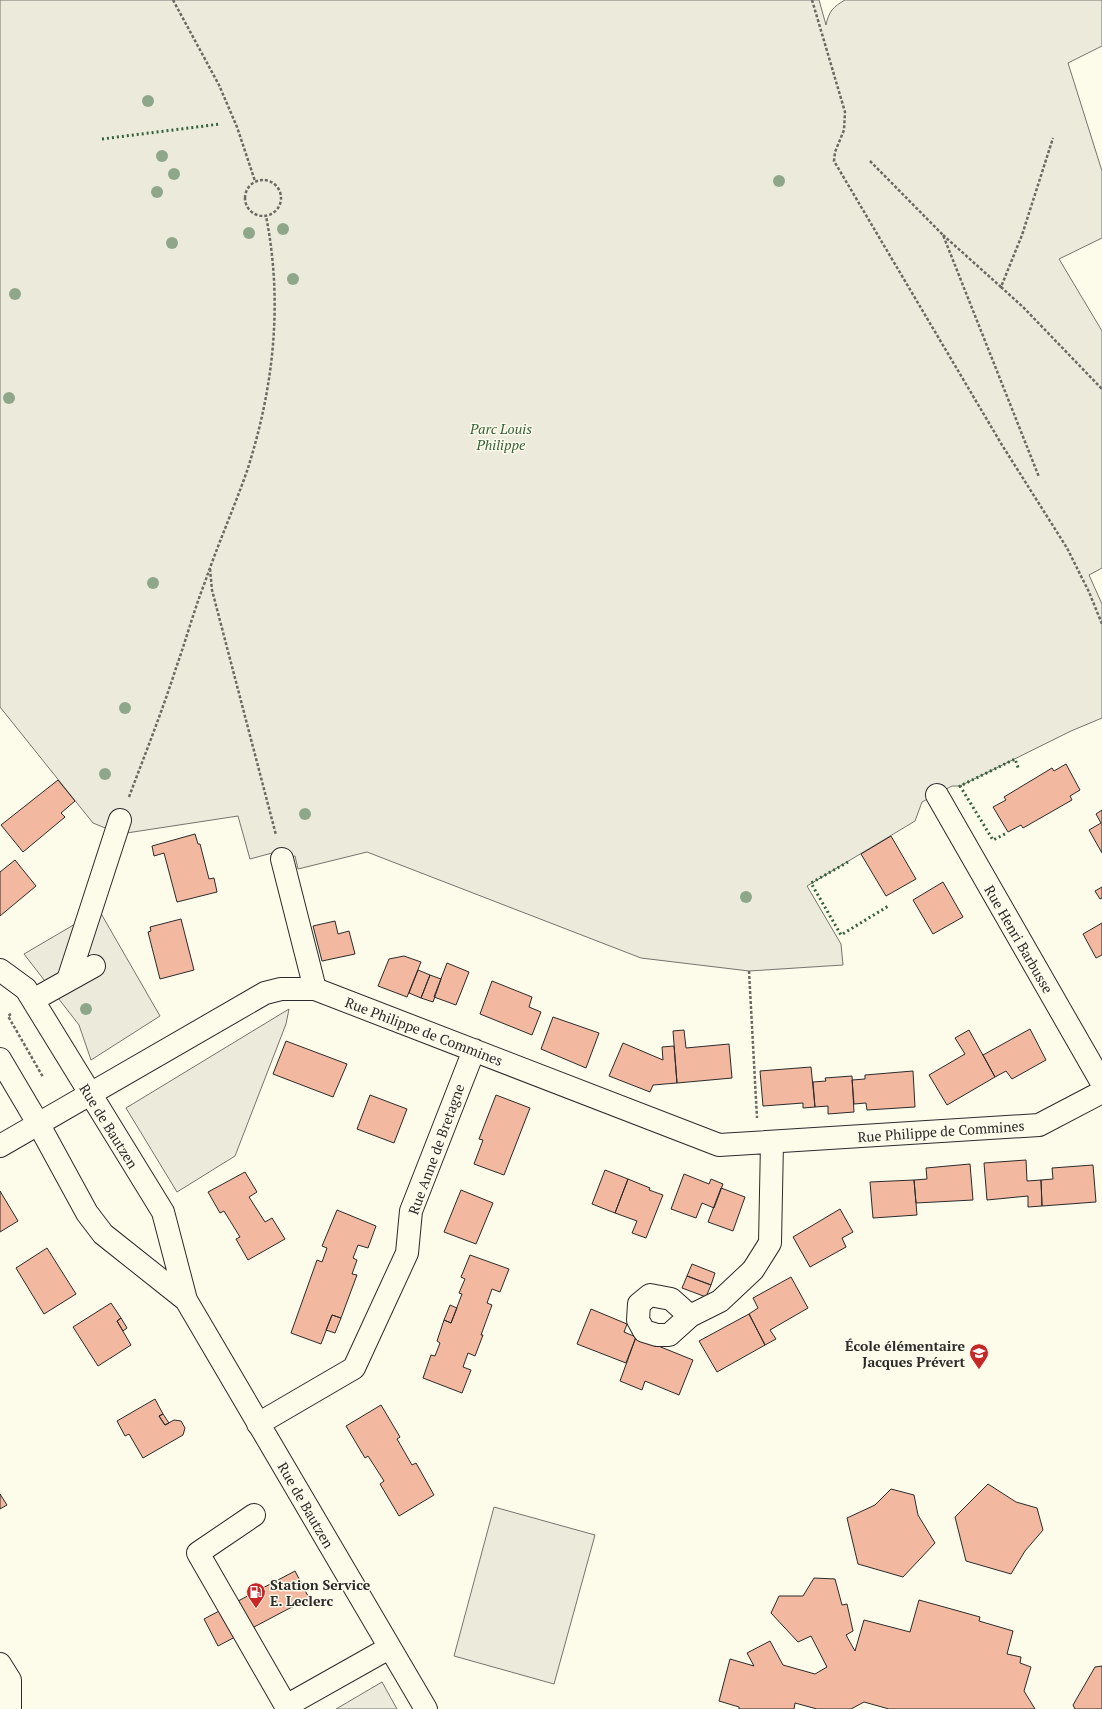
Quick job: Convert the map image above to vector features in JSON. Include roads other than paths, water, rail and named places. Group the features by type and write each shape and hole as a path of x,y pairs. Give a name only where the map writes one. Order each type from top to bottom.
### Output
{"street":[{"name":"Rue Henri Barbusse","path":"937,795 1102,1083"},
{"path":"68,980 120,820"},
{"path":"282,859 315,989"},
{"path":"33,1000 94,966"},
{"name":"Rue de Bautzen","path":"0,970 26,989 90,1096 163,1212 186,1300 426,1709"},
{"name":"Rue Philippe de Commines","path":"0,1146 90,1096 265,993 281,989 315,989 719,1145 1039,1125 1102,1092"},
{"name":"Rue Anne de Bretagne","path":"258,1424 354,1368 407,1253 411,1210 474,1050"},
{"name":"Rue de Bautzen","path":"0,1059 39,1124 87,1213 102,1234 186,1300"},
{"path":"690,1316 720,1302 753,1270 770,1243 765,1142"},
{"path":"254,1515 198,1553 286,1706 389,1648"},
{"path":"0,1664 10,1680 10,1709"}],"place":[{"name":"École élémentaire Jacques Prévert","path":"979,1370"},
{"name":"Station Service E. Leclerc","path":"256,1609"}],"park label":[{"name":"Parc Louis Philippe","path":"501,436"}]}
